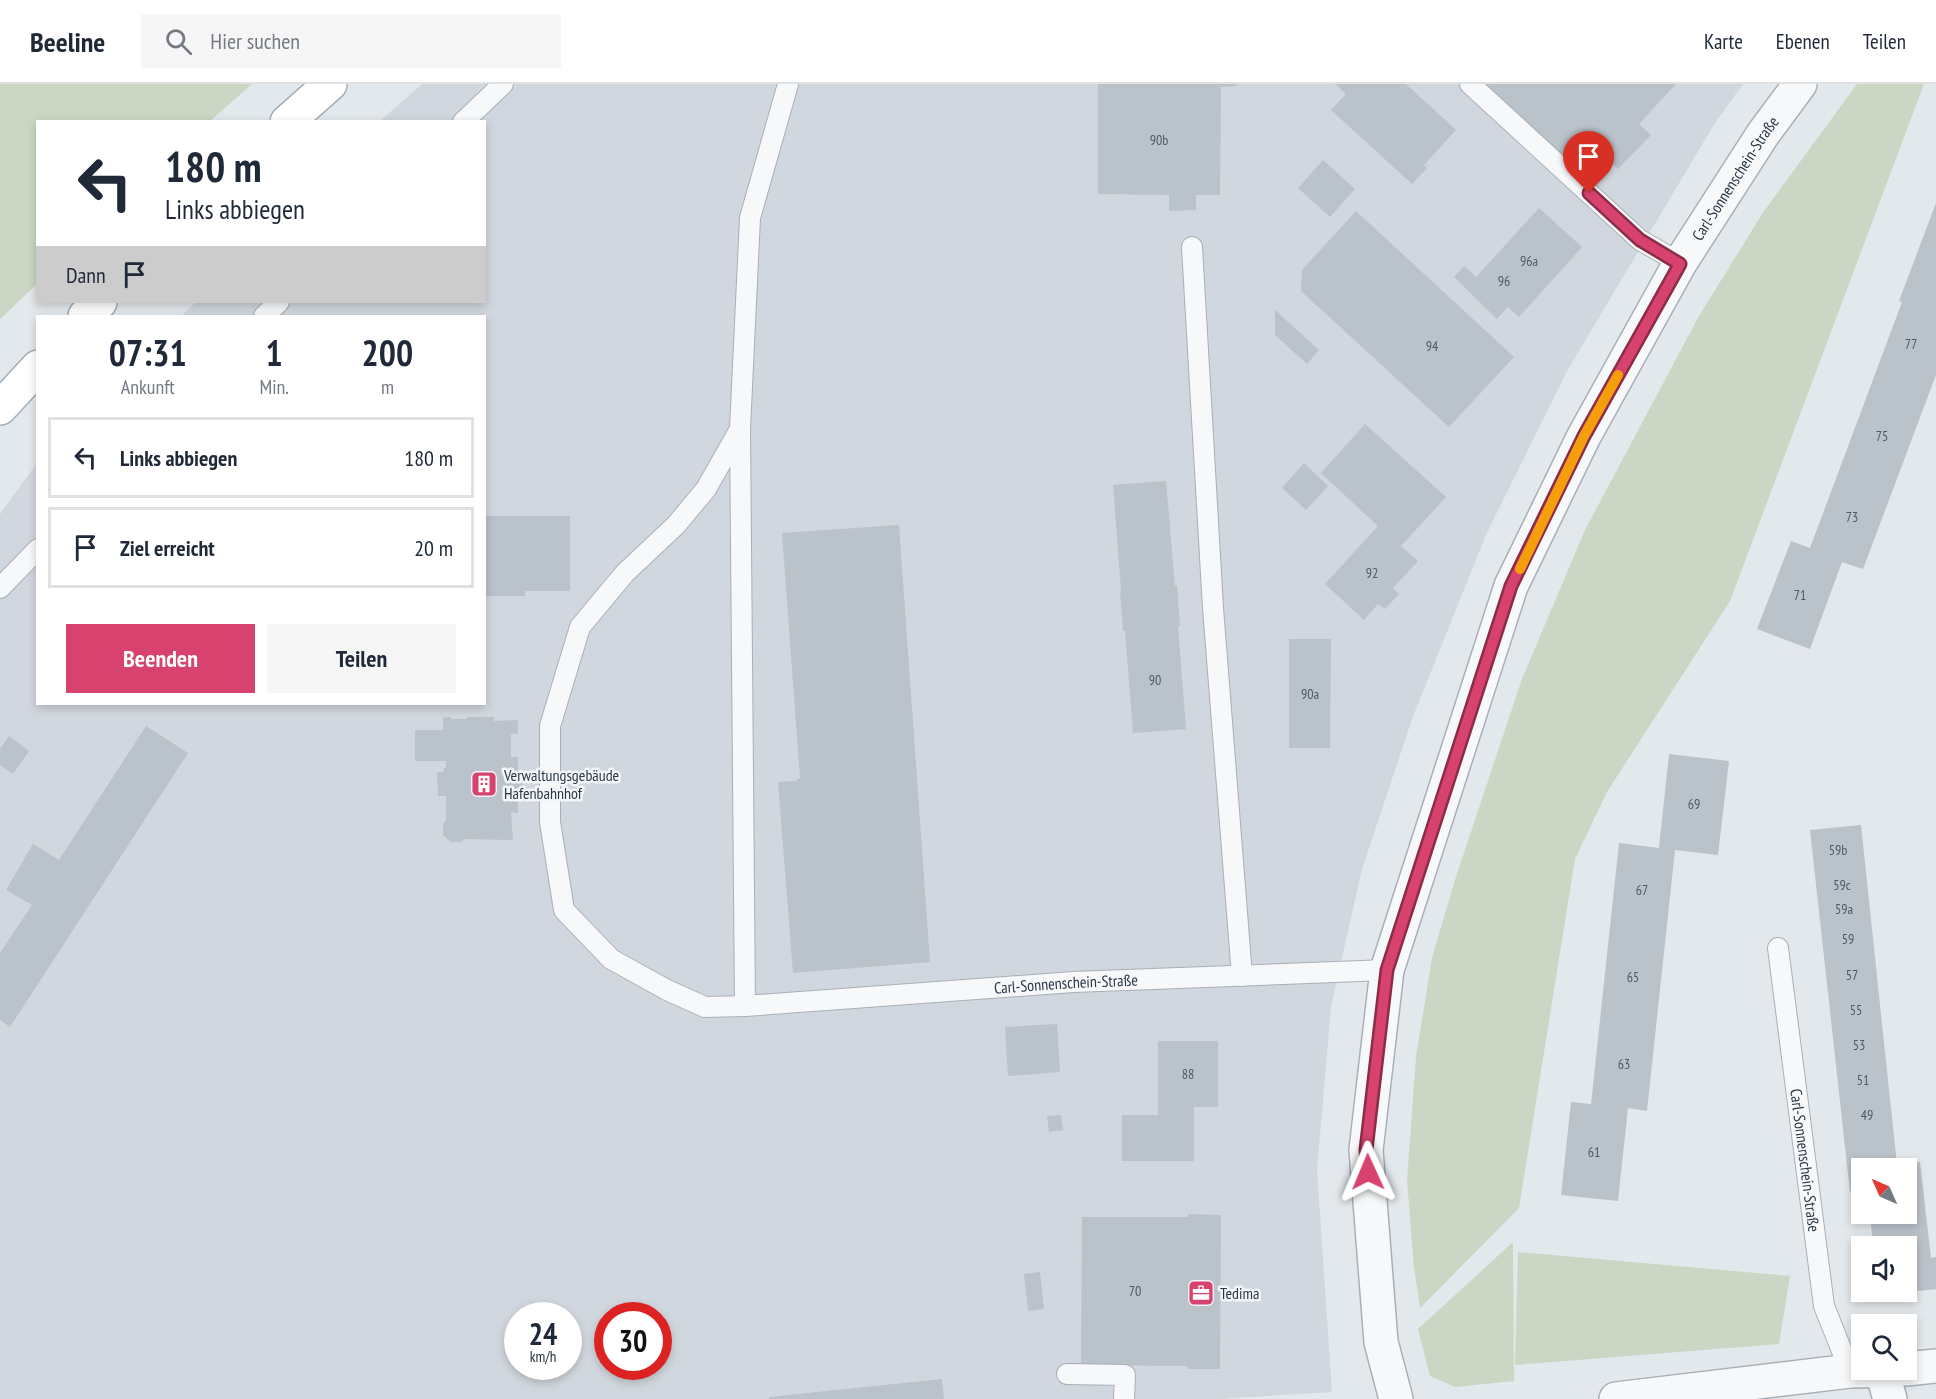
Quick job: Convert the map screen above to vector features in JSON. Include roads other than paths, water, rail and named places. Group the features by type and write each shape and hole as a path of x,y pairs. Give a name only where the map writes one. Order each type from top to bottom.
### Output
{"main road":[{"path":"289,120 330,84"},
{"path":"86,315 99,303"},
{"path":"0,408 36,369"}],"street":[{"name":"Carl-Sonnenschein-Straße","path":"1396,1399 1381,1342 1366,1150 1387,970 1511,586 1584,436 1680,264 1763,134 1800,84"},
{"path":"1917,1371 1936,1366"},
{"path":"1616,1399 1670,1396 1850,1371"}],"lane":[{"path":"465,120 503,84"},
{"path":"744,1006 740,429 750,218 788,84"},
{"path":"1470,84 1640,240 1680,264"},
{"path":"1192,248 1213,608 1242,976"},
{"path":"265,315 278,303"},
{"name":"Carl-Sonnenschein-Straße","path":"740,429 705,489 676,525 625,573 580,627 550,726 550,822 564,910 611,959 667,990 705,1007 1073,982 1387,970"},
{"path":"0,588 36,551"},
{"name":"Carl-Sonnenschein-Straße","path":"1778,948 1824,1306 1850,1371"},
{"path":"1067,1374 1125,1376 1124,1399"}],"place":[{"name":"Verwaltungsgebäude Hafenbahnhof","path":"484,784"},
{"name":"Tedima","path":"1201,1293"}]}
